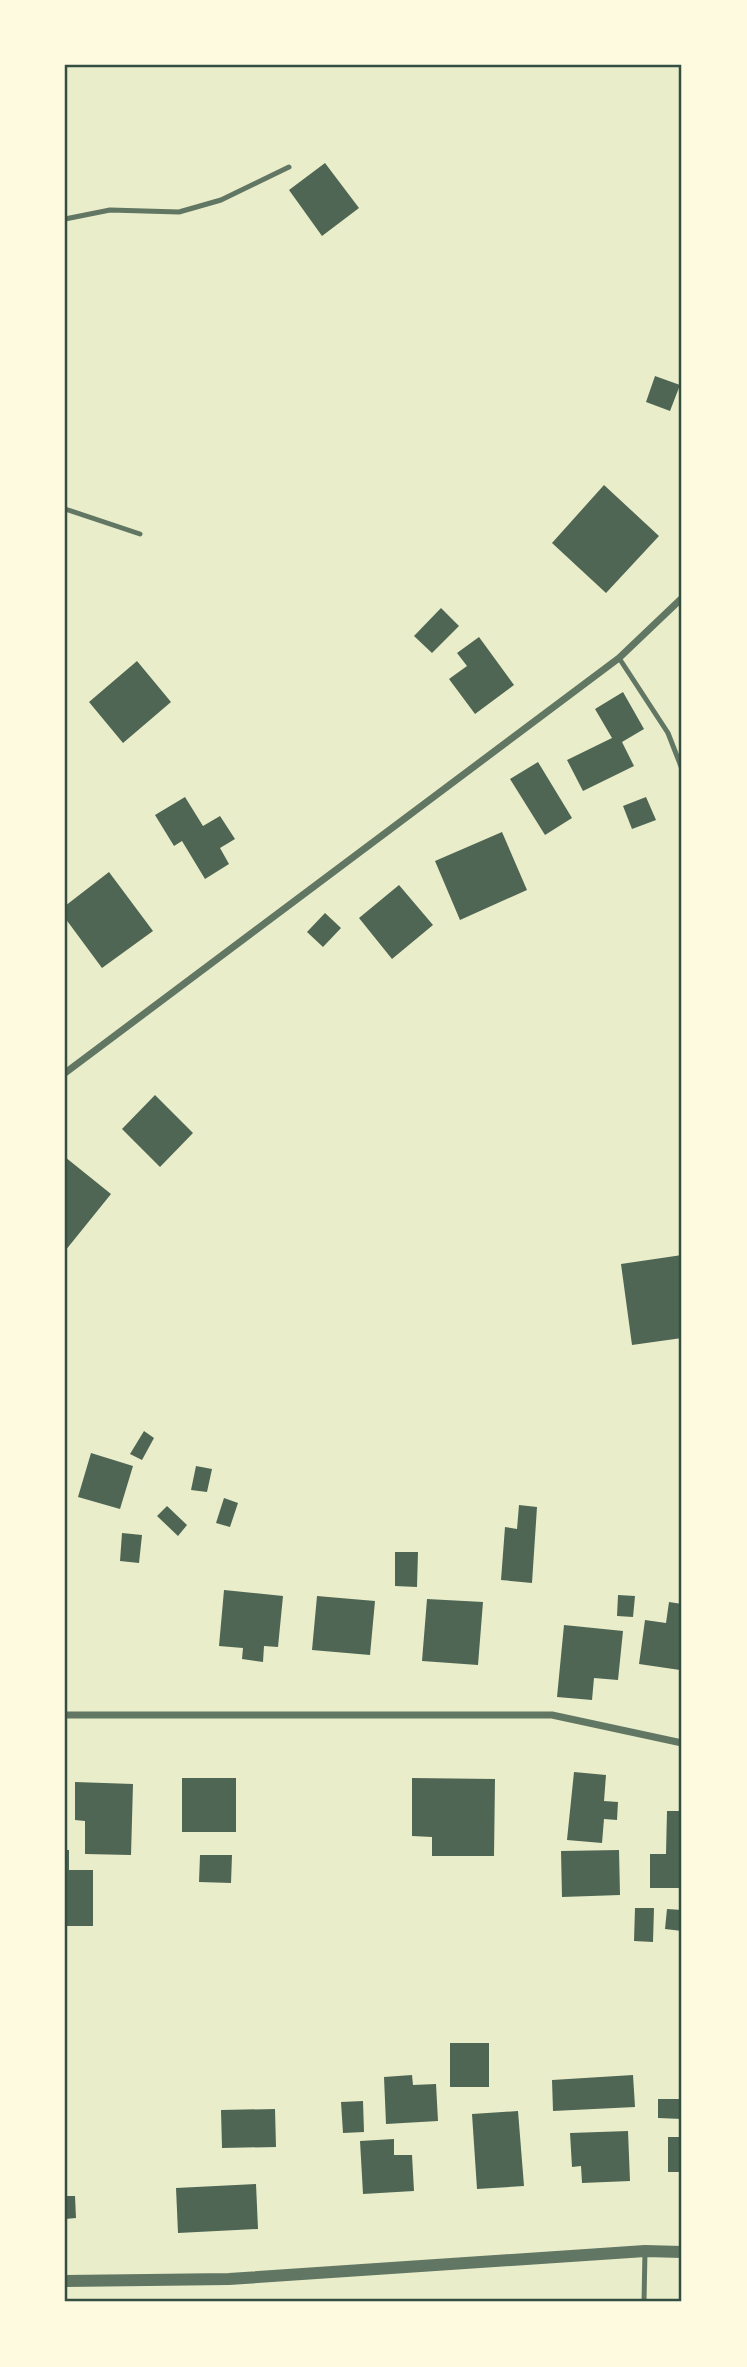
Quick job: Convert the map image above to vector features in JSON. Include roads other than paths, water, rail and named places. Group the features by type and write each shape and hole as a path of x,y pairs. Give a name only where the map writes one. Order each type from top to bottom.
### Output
{"street":[{"path":"65,1073 619,658 682,598"},
{"path":"65,1715 552,1715 682,1742"},
{"path":"65,2281 229,2279 645,2251 682,2252"}],"lane":[{"path":"65,219 110,210 179,212 221,200 289,167"},
{"path":"65,509 140,534"},
{"path":"619,658 668,733 682,769"},
{"path":"644,2302 645,2251"}]}
